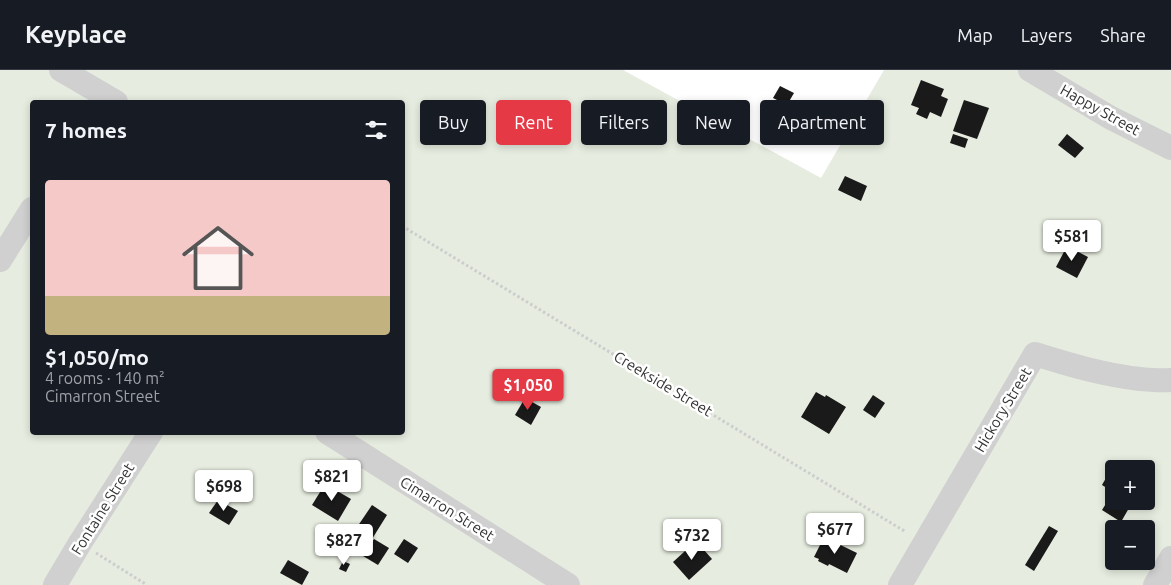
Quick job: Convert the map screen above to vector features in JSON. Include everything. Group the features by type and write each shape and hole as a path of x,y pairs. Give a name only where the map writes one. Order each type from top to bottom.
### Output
{"street":[{"path":"61,70 107,100"},
{"name":"Happy Street","path":"1030,70 1111,118 1171,148"},
{"path":"0,260 30,212"},
{"name":"Hickory Street","path":"900,585 1035,354 1094,372 1162,381 1171,380"},
{"name":"Fontaine Street","path":"55,585 149,435"},
{"name":"Cimarron Street","path":"332,435 568,585"},
{"path":"1155,585 1171,558"}],"path":[{"name":"Creekside Street","path":"405,228 924,542"},
{"path":"80,543 147,585"}],"shaded area":[{"path":"0,70 623,70 678,100 677,145 750,145 750,139 821,178 840,145 884,145 884,100 866,100 884,70 1171,70 1171,585 0,585"}],"building":[{"path":"921,80 944,89 941,96 948,99 941,117 930,112 927,119 916,114 919,108 911,105"},
{"path":"780,86 794,93 790,100 777,100 773,98"},
{"path":"964,100 989,108 977,139 953,131"},
{"path":"953,134 968,139 965,148 950,143"},
{"path":"1067,134 1084,148 1075,158 1058,145"},
{"path":"845,176 867,186 861,201 838,190"},
{"path":"1067,246 1088,257 1077,278 1056,267"},
{"path":"816,392 825,397 826,395 846,407 829,434 801,417"},
{"path":"873,395 885,403 875,418 863,410"},
{"path":"525,398 541,407 531,425 515,415"},
{"path":"325,484 351,499 338,521 312,505"},
{"path":"218,500 238,511 229,525 209,513"},
{"path":"372,505 387,515 367,547 351,536"},
{"path":"1105,505 1105,510 1128,510 1122,520 1118,520 1102,510"},
{"path":"1049,526 1058,531 1034,571 1025,565"},
{"path":"824,537 857,553 847,573 829,564 828,566 814,557"},
{"path":"374,539 389,548 378,565 363,556"},
{"path":"404,539 418,548 408,563 394,554"},
{"path":"696,541 712,559 689,580 673,562"},
{"path":"288,560 309,572 302,585 280,573"},
{"path":"343,561 350,564 346,572 339,569"}]}
